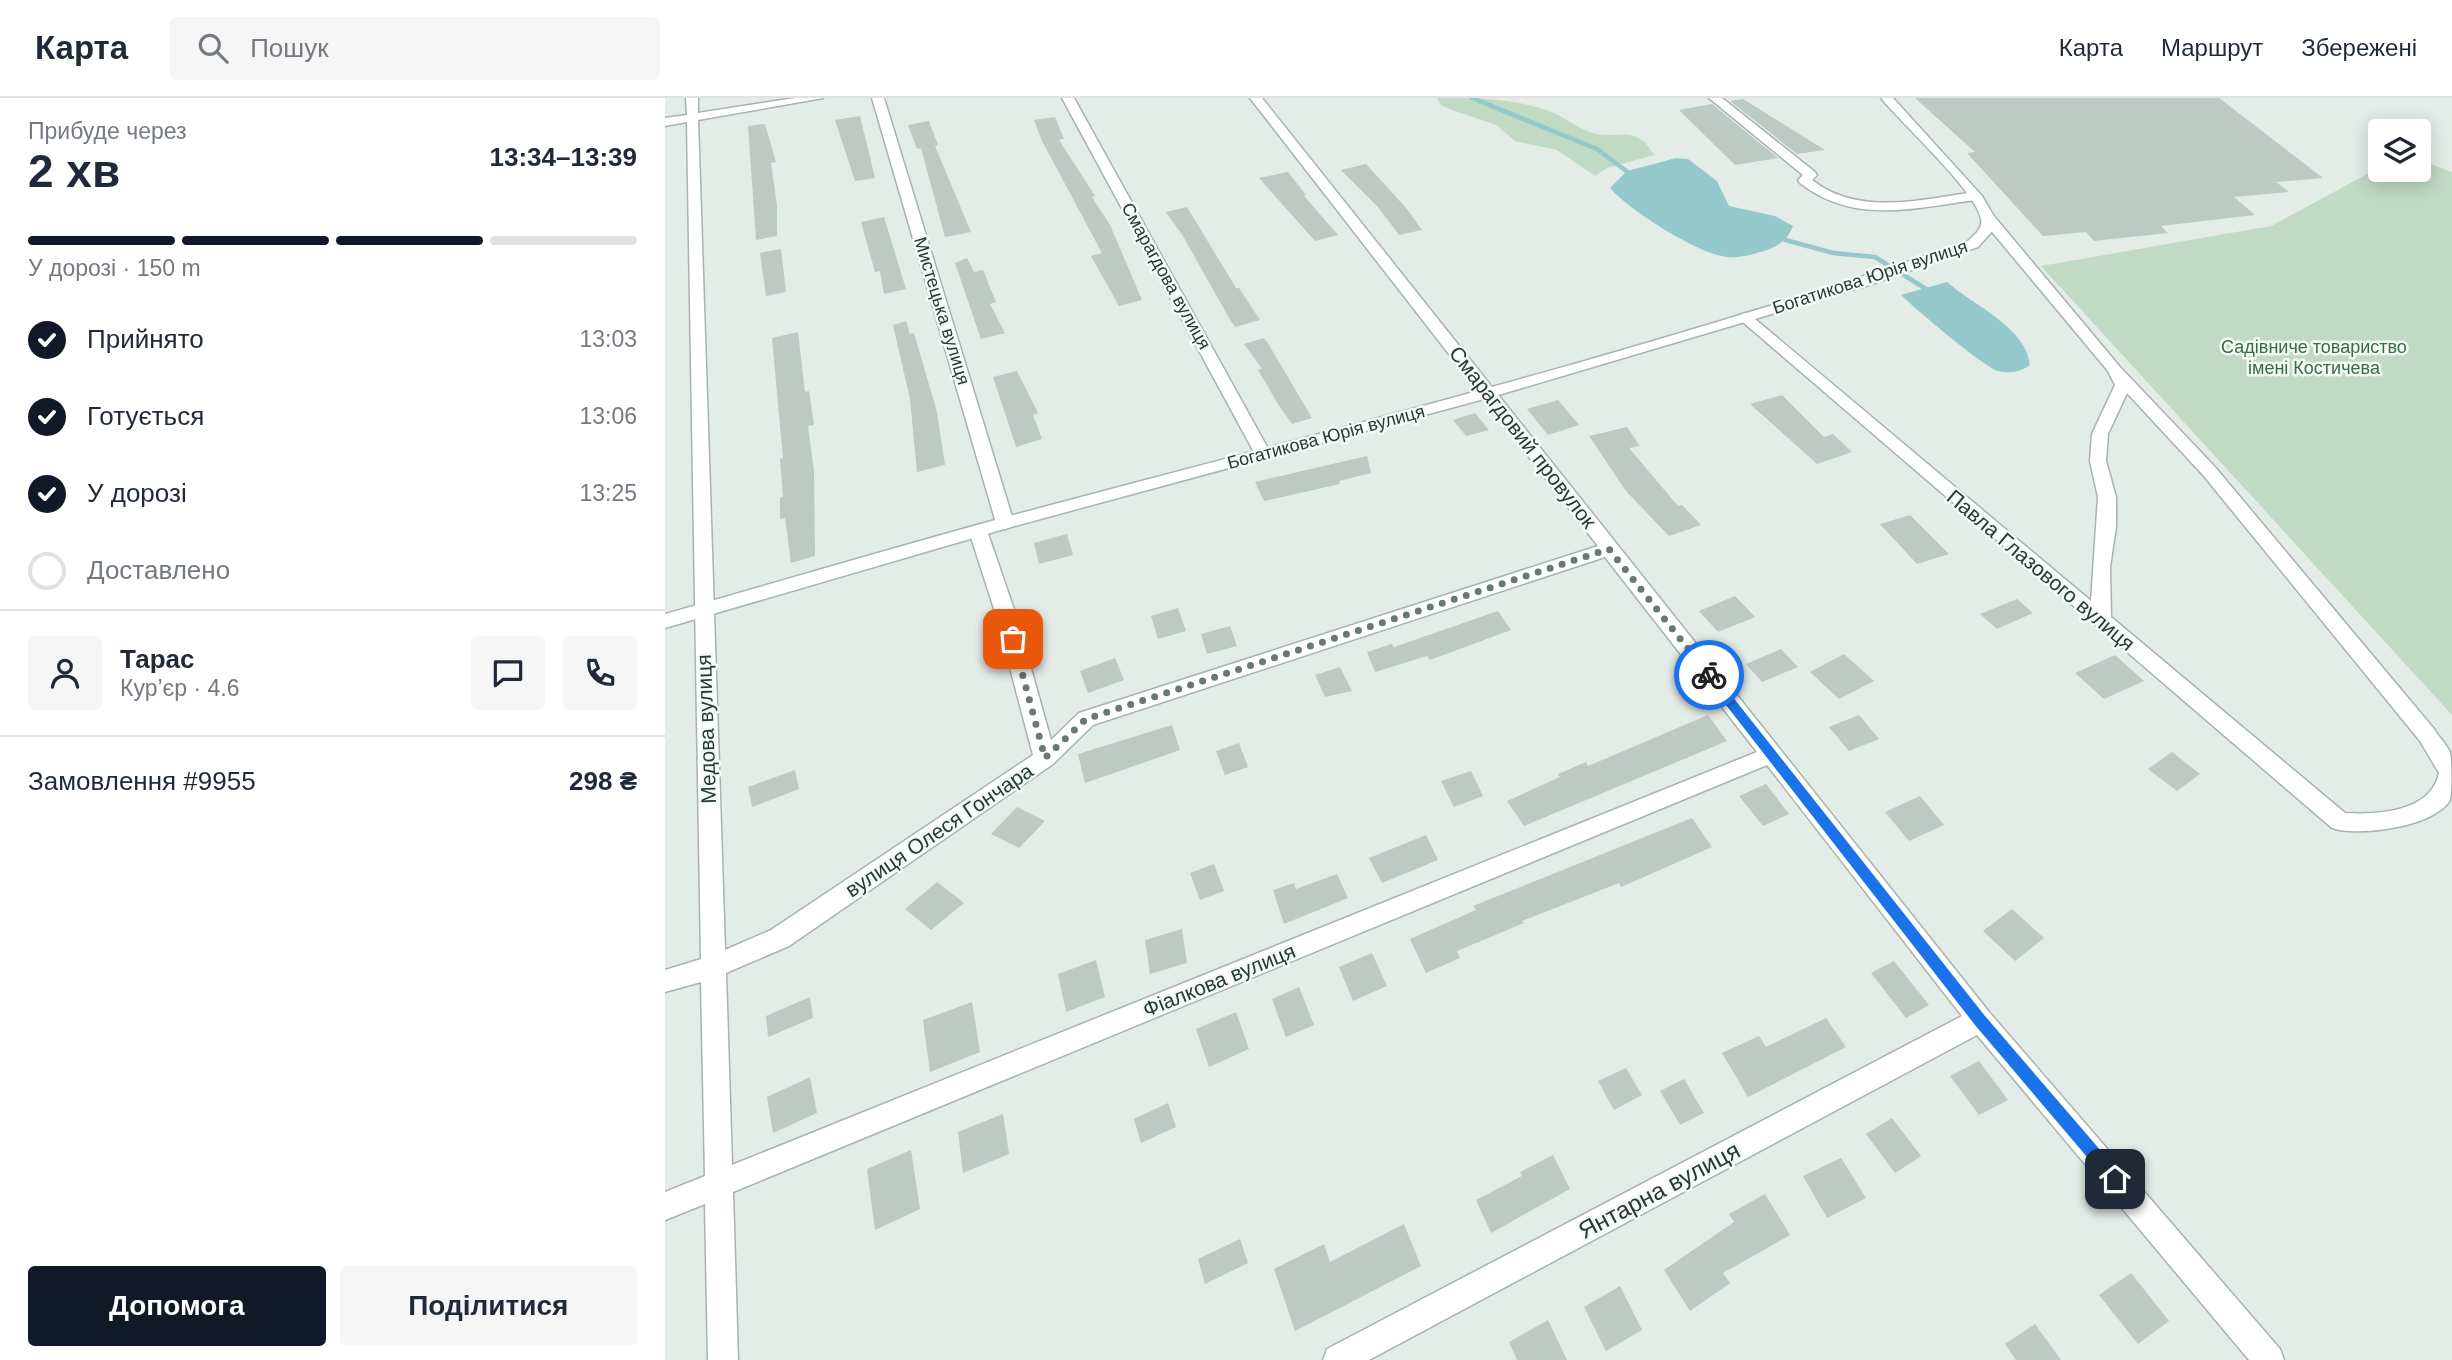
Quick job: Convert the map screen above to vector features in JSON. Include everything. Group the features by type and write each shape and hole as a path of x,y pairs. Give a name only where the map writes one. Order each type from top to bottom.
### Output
{"street":[{"path":"665,122 692,107 817,98"},
{"name":"Мистецька вулиця","path":"878,98 1005,523"},
{"name":"Смарагдова вулиця","path":"1068,98 1263,454"},
{"name":"Смарагдовий провулок","path":"1256,98 1980,1020 2269,1360"},
{"path":"1715,98 1811,175 1804,180 1825,195 1850,203 1876,206 1976,196"},
{"path":"1887,98 1976,196 1988,218 2115,370 2123,385 2100,434 2098,461 2107,497 2107,527 2101,567 2101,622"},
{"name":"Медова вулиця","path":"692,107 702,611 723,1360"},
{"name":"Богатикова Юрія вулиця","path":"665,621 1005,523 1489,393 1952,254 1981,237 1987,229 1988,218"},
{"name":"Павла Глазового вулиця","path":"1744,317 2340,822 2403,818 2437,806 2450,791 2450,774 2427,735 2209,471 2115,370"},
{"path":"978,531 1006,615 1045,758"},
{"name":"вулиця Олеся Гончара","path":"665,981 713,967 780,938 1045,758 1086,719 1609,549"},
{"name":"Фіалкова вулиця","path":"665,1206 1773,754"},
{"name":"Янтарна вулиця","path":"1338,1360 1980,1020"}],"green space":[{"path":"1437,98 1525,104 1554,113 1593,133 1634,136 1647,145 1654,155 1607,168 1595,176 1557,150 1515,141 1496,125 1441,105"},
{"name":"Садівниче товариство імені Костичева","path":"2431,164 2452,172 2452,715 2041,266 2271,226 2368,173 2368,182 2431,182"}],"water":[{"path":"1676,158 1688,159 1717,181 1729,206 1775,216 1793,226 1787,236 1780,244 1741,257 1710,253 1663,228 1610,188 1627,171"},
{"path":"1947,282 2009,329 2027,352 2030,365 2011,372 1990,367 1901,295"}],"building":[{"path":"1915,98 2219,98 2323,178 2276,182 2289,192 2234,197 2255,215 2161,226 2168,233 2094,241 2086,232 2043,236 1967,153 1975,152"},
{"path":"1743,99 1825,150 1797,154 1730,101"},
{"path":"1712,104 1778,158 1735,165 1679,110"},
{"path":"860,116 875,178 855,181 835,120"},
{"path":"1055,117 1064,139 1059,140 1095,196 1092,197 1110,225 1142,300 1119,306 1091,256 1102,253 1042,141 1034,120"},
{"path":"929,121 938,145 935,146 971,232 945,237 921,148 917,149 908,125"},
{"path":"765,124 776,162 771,163 777,205 777,236 756,240 748,126"},
{"path":"1366,164 1407,209 1422,230 1399,235 1378,207 1341,170"},
{"path":"1288,172 1306,195 1304,196 1338,235 1315,241 1259,178"},
{"path":"1187,207 1236,288 1239,288 1260,320 1235,327 1229,318 1183,236 1166,212"},
{"path":"884,217 906,289 884,294 880,271 875,272 861,222"},
{"path":"781,249 786,292 766,296 760,253"},
{"path":"967,258 974,272 983,270 996,302 990,304 1005,333 981,339 955,263"},
{"path":"906,321 910,334 914,333 937,412 945,465 917,472 910,399 893,325"},
{"path":"798,332 805,392 809,391 814,425 808,426 814,471 815,556 791,563 785,518 780,519 780,497 783,497 780,459 783,458 772,338"},
{"path":"1264,338 1312,418 1292,424 1278,404 1258,370 1262,369 1244,344"},
{"path":"1017,371 1038,413 1033,415 1042,439 1016,447 993,377"},
{"path":"1782,395 1824,437 1833,434 1852,452 1817,464 1750,404"},
{"path":"1558,400 1579,425 1548,435 1527,409"},
{"path":"1475,413 1489,430 1466,436 1453,420"},
{"path":"1627,427 1640,446 1629,448 1678,506 1682,505 1701,525 1669,536 1626,491 1589,436"},
{"path":"1367,456 1371,473 1339,481 1340,484 1264,501 1255,482"},
{"path":"1910,515 1949,554 1917,564 1880,524"},
{"path":"1067,534 1073,555 1039,564 1034,543"},
{"path":"1735,596 1755,617 1718,632 1699,611"},
{"path":"2017,599 2033,613 1997,629 1980,614"},
{"path":"1178,608 1186,631 1158,639 1151,616"},
{"path":"1498,611 1511,630 1430,660 1427,656 1375,672 1367,652 1392,644 1394,647"},
{"path":"1230,626 1237,646 1207,654 1201,634"},
{"path":"1781,649 1798,667 1762,682 1746,664"},
{"path":"1844,654 1874,681 1839,699 1810,672"},
{"path":"2115,655 2144,681 2104,699 2075,673"},
{"path":"1115,658 1124,680 1088,693 1080,671"},
{"path":"1340,667 1352,691 1325,697 1315,675"},
{"path":"1708,715 1727,741 1524,826 1507,801 1586,762 1588,766"},
{"path":"1859,715 1879,739 1849,751 1829,727"},
{"path":"1172,725 1180,750 1085,783 1078,754"},
{"path":"1239,743 1248,767 1225,775 1216,751"},
{"path":"2172,752 2200,774 2177,791 2148,769"},
{"path":"795,770 799,789 752,807 748,787"},
{"path":"1471,771 1483,796 1454,807 1441,781"},
{"path":"1766,784 1789,814 1763,826 1739,796"},
{"path":"1920,796 1944,825 1909,841 1885,812"},
{"path":"1017,807 1045,821 1019,848 991,834"},
{"path":"1692,818 1712,847 1621,887 1619,883 1522,921 1524,923 1457,951 1460,958 1426,973 1410,939 1476,910 1473,906"},
{"path":"1426,835 1438,860 1382,883 1369,858"},
{"path":"1214,864 1224,891 1200,900 1190,873"},
{"path":"1337,874 1348,898 1284,924 1273,890 1294,883 1296,889"},
{"path":"937,882 964,903 931,930 905,909"},
{"path":"2012,909 2044,938 2015,961 1983,931"},
{"path":"1182,929 1187,963 1150,974 1145,940"},
{"path":"1372,953 1387,986 1353,1001 1339,967"},
{"path":"1096,960 1105,997 1066,1012 1058,974"},
{"path":"1894,961 1929,1005 1906,1018 1871,973"},
{"path":"1299,987 1314,1025 1286,1037 1272,999"},
{"path":"810,997 813,1018 768,1037 766,1016"},
{"path":"972,1002 980,1052 930,1072 923,1020"},
{"path":"1236,1012 1249,1049 1209,1067 1196,1029"},
{"path":"1826,1018 1846,1047 1748,1097 1722,1053 1759,1036 1766,1047"},
{"path":"1979,1061 2008,1100 1979,1115 1950,1076"},
{"path":"1626,1068 1642,1095 1614,1110 1598,1081"},
{"path":"810,1077 817,1113 773,1133 767,1097"},
{"path":"1684,1079 1704,1113 1680,1125 1660,1091"},
{"path":"1168,1103 1176,1127 1141,1143 1134,1119"},
{"path":"1003,1114 1009,1154 963,1173 958,1132"},
{"path":"1892,1118 1921,1156 1895,1173 1866,1134"},
{"path":"911,1150 920,1209 875,1230 867,1169"},
{"path":"1553,1155 1570,1189 1491,1233 1476,1200 1522,1176 1520,1172"},
{"path":"1841,1158 1866,1198 1827,1218 1803,1176"},
{"path":"1765,1194 1790,1235 1723,1273 1730,1283 1690,1311 1664,1270 1734,1222 1729,1214"},
{"path":"1404,1224 1421,1266 1295,1331 1274,1269 1324,1244 1330,1262"},
{"path":"1240,1239 1248,1263 1205,1284 1198,1259"},
{"path":"2131,1273 2169,1321 2138,1344 2099,1295"},
{"path":"1620,1286 1642,1330 1606,1351 1584,1307"},
{"path":"1548,1320 1567,1360 1517,1360 1509,1342"},
{"path":"2035,1324 2061,1360 2016,1360 2005,1344"}],"waterway":[{"path":"1472,98 1597,149 1633,176"},
{"path":"1775,237 1833,253 1875,257 1934,294"}],"way so far":[{"path":"1013,639 1045,758 1086,719 1609,549 1709,675"}],"route":[{"path":"1709,675 1980,1020 2115,1179"}]}
